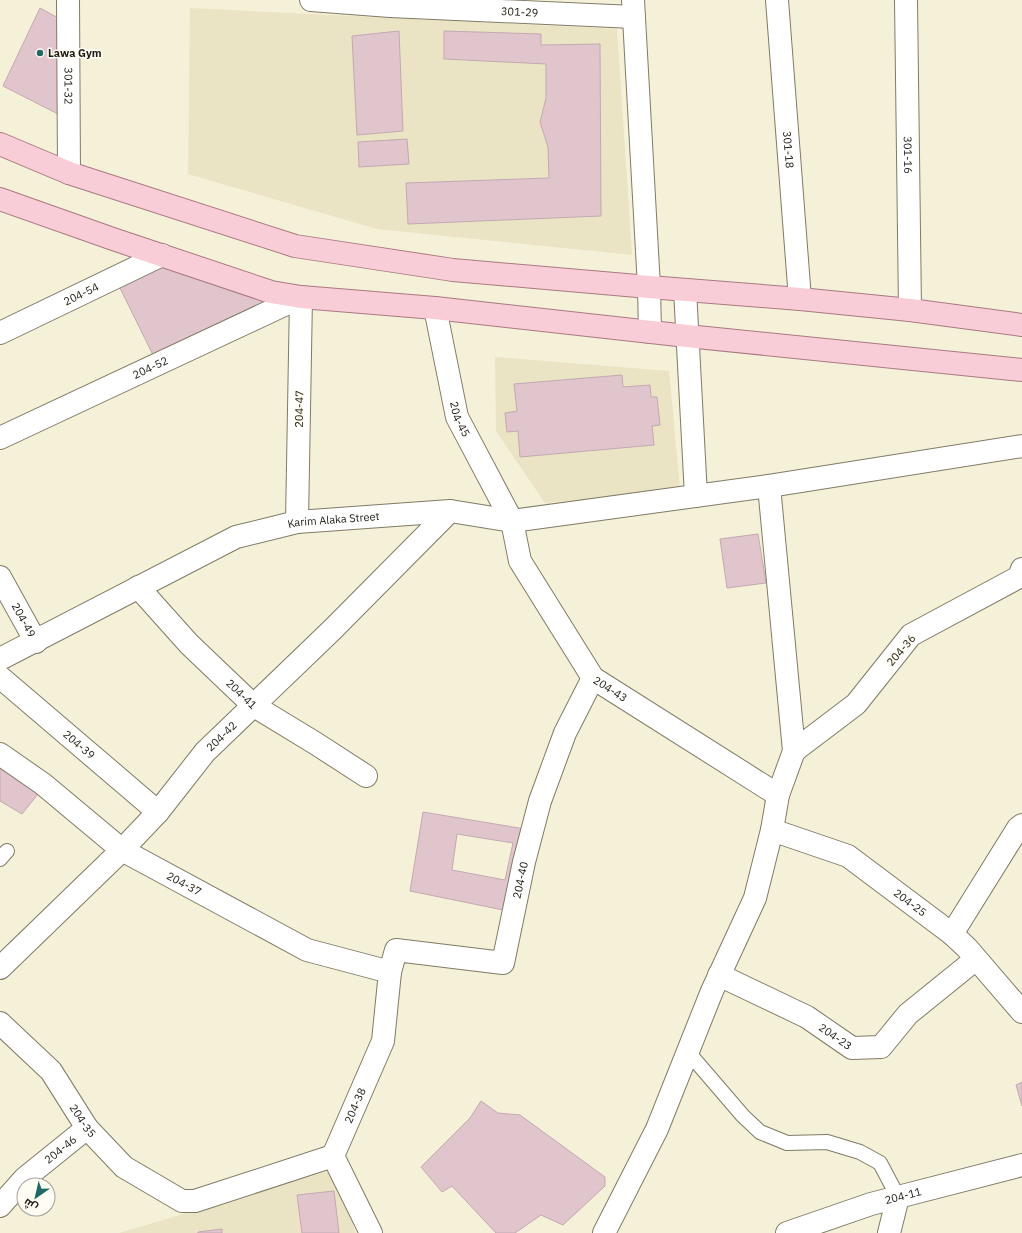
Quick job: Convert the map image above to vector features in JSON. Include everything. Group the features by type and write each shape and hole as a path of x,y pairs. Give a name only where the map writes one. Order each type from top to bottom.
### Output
{"main road":[{"path":"0,144 69,173 295,246 453,270 800,299 910,310 1022,325"},
{"path":"0,199 271,292 301,297 435,308 687,336 1022,370"}],"street":[{"name":"301-32","path":"68,0 69,173"},
{"name":"301-29","path":"311,0 633,9"},
{"name":"301-18","path":"777,0 800,299"},
{"name":"301-16","path":"906,0 910,310"},
{"path":"633,9 649,287 650,332"},
{"name":"204-54","path":"0,333 162,255"},
{"path":"685,290 696,496"},
{"name":"204-52","path":"0,438 301,297"},
{"name":"204-47","path":"297,522 301,297"},
{"name":"204-45","path":"435,308 457,417 512,521"},
{"name":"Karim Alaka Street","path":"0,659 36,642 138,587 236,537 297,522 450,511 512,521 769,486 1022,446"},
{"path":"604,1233 657,1129 719,975 755,898 772,830 778,795 794,751 769,486"},
{"name":"204-42","path":"0,968 122,850 158,812 205,752 333,629 450,511"},
{"name":"204-43","path":"512,521 520,561 593,678 778,795"},
{"name":"204-49","path":"0,578 36,642"},
{"name":"204-36","path":"794,751 856,704 911,635 1021,578"},
{"name":"204-41","path":"138,587 189,644 254,706 366,776"},
{"name":"204-39","path":"0,677 158,812"},
{"name":"204-40","path":"390,972 396,950 503,963 524,862 540,801 566,733 593,678"},
{"name":"204-37","path":"0,754 43,784 122,850 307,950 390,972"},
{"path":"952,934 1018,828 1022,825"},
{"name":"204-25","path":"772,830 848,856 952,934 1022,1012"},
{"name":"204-23","path":"719,975 807,1017 852,1048 881,1047 908,1014 976,959"},
{"name":"204-38","path":"334,1156 383,1041 390,972"},
{"name":"204-35","path":"0,1023 51,1071 87,1128 124,1168 182,1201 195,1201 334,1156"},
{"name":"204-46","path":"0,1206 25,1178 87,1128"},
{"path":"334,1156 371,1233"},
{"name":"204-11","path":"787,1233 872,1204 1022,1164"},
{"path":"889,1233 898,1198"}],"lane":[{"path":"688,1052 743,1116 760,1132 787,1143 827,1142 860,1152 880,1163 898,1198"}],"shaded area":[{"path":"190,8 617,29 632,255 377,229 188,174"},
{"path":"495,357 669,371 680,489 545,503 496,431"},
{"path":"333,1170 356,1233 119,1233"}],"building":[{"name":"Lawa Gym","path":"40,8 62,20 62,116 3,86"},
{"path":"399,31 403,131 357,135 352,36"},
{"path":"444,31 541,34 541,45 600,44 601,216 408,224 406,183 549,178 548,147 540,122 546,98 546,64 444,59"},
{"path":"407,139 409,164 359,167 358,142"},
{"path":"167,263 286,304 154,357 115,278"},
{"path":"622,375 623,387 650,385 651,397 657,397 660,425 652,426 654,445 520,457 518,431 507,432 505,413 517,411 514,384"},
{"path":"758,534 766,583 727,588 720,539"},
{"path":"0,762 42,789 22,814 0,801"},
{"path":"423,812 525,829 508,911 410,891","holes":["457,834 513,843 505,880 452,870"]},
{"path":"1022,1082 1022,1106 1016,1085"},
{"path":"481,1101 498,1113 520,1115 605,1177 605,1186 563,1225 541,1215 515,1233 496,1233 452,1186 442,1192 421,1167 470,1118"},
{"path":"334,1191 339,1233 302,1233 297,1195"},
{"path":"222,1229 222,1233 198,1233 198,1232"}],"place":[{"name":"Lawa Gym","path":"40,53"}]}
